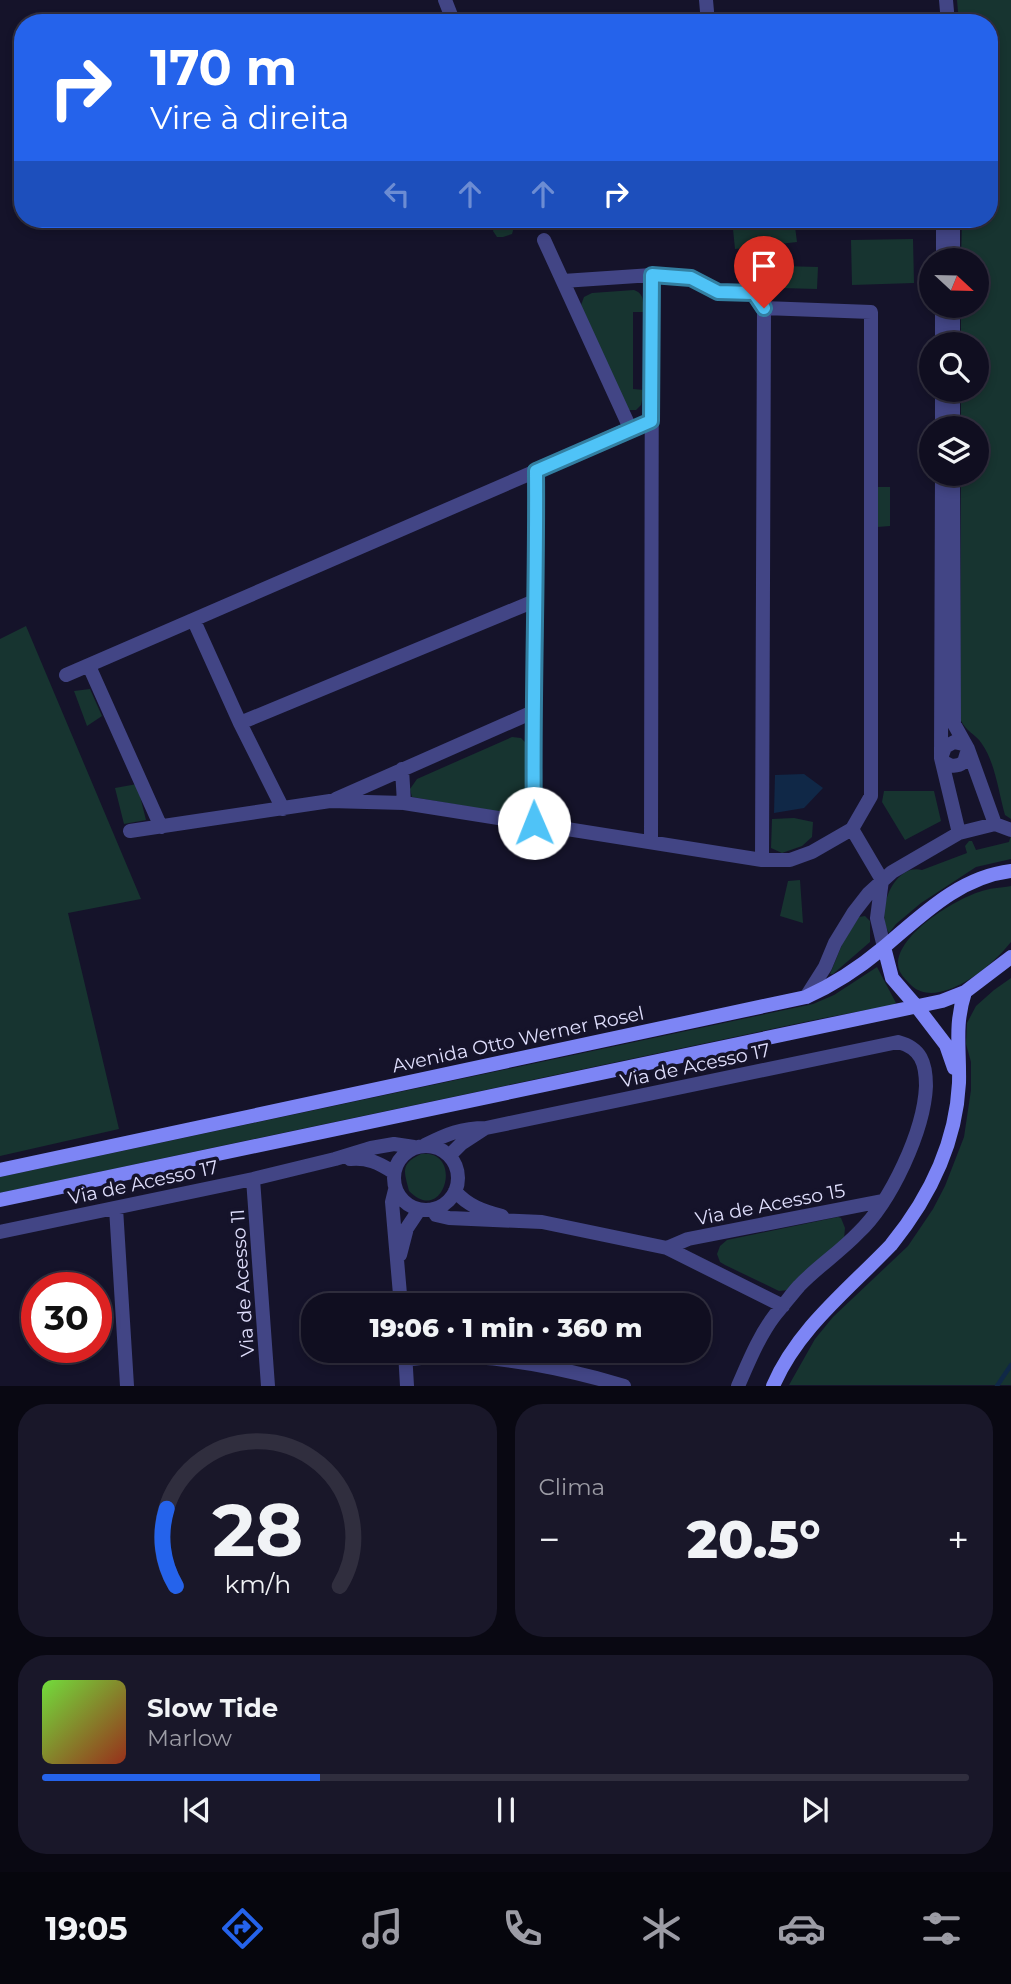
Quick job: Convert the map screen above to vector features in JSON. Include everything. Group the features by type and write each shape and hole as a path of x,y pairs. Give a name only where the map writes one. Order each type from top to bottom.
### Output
{"street":[{"path":"943,228 943,248"},
{"path":"953,228 953,248"},
{"path":"544,240 630,428"},
{"path":"562,281 652,275 691,278 718,292 754,293 764,308 762,860"},
{"path":"651,842 652,275"},
{"path":"131,831 330,801 404,803 762,860 790,860 812,852 852,829 872,796 870,312 764,308"},
{"path":"66,675 651,421"},
{"path":"534,823 536,471"},
{"path":"942,486 941,758 959,833"},
{"path":"953,486 954,724 968,749 995,824"},
{"path":"240,723 537,600"},
{"path":"194,621 282,809"},
{"path":"89,666 161,827"},
{"path":"330,801 533,712"},
{"path":"941,758 945,747 954,742 963,744 968,749"},
{"path":"402,769 404,803"},
{"path":"806,997 854,912 882,880 959,833 995,824 1011,830"},
{"path":"852,829 882,880 877,918 892,978 946,1045 959,1081"},
{"name":"Avenida Otto Werner Rosel","path":"0,1170 806,997 832,986 955,892 973,881 1011,871"},
{"path":"0,1200 942,1001 965,992 1011,957"},
{"path":"774,1385 810,1326 891,1245 933,1182 944,1157 957,1107 958,1018 965,992"},
{"name":"Via de Acesso 17","path":"0,1232 253,1179 354,1152 394,1144 420,1146 454,1131 486,1128 898,1042 911,1047 923,1059 924,1107 913,1143 900,1172 882,1201"},
{"name":"Via de Acesso 17","path":"450,1156 461,1144 486,1128"},
{"path":"420,1146 434,1146 450,1156 458,1172 455,1191 450,1199 442,1206 426,1210 409,1206 401,1199 393,1181 393,1172 397,1161 405,1153 420,1146"},
{"name":"Via de Acesso 17","path":"335,1159 365,1158 393,1172"},
{"name":"Via de Acesso 11","path":"253,1179 268,1385"},
{"path":"396,1190 392,1202 400,1293"},
{"name":"Via de Acesso 15","path":"455,1191 472,1206 513,1220"},
{"path":"738,1385 751,1355 783,1306 799,1286 860,1232 882,1201"},
{"name":"Via de Acesso 15","path":"667,1248 688,1239 882,1201"},
{"path":"116,1208 127,1385"},
{"path":"398,1267 404,1236 426,1210"},
{"name":"Via de Acesso 15","path":"426,1210 449,1218 542,1222 667,1248 783,1306"},
{"path":"406,1363 407,1385"},
{"path":"526,1363 624,1385"}],"green space":[{"path":"957,0 1011,0 1011,819 1005,815 986,751 960,719 961,486 989,486 989,416 961,416 961,402 989,402 989,332 961,332 961,318 989,318 989,248 961,248 962,228 998,228 998,14 958,14"},
{"path":"494,228 514,228 512,234 503,237 497,237"},
{"path":"733,228 795,228 797,242 735,249"},
{"path":"913,239 914,283 852,285 851,240"},
{"path":"782,266 818,267 817,289 781,288"},
{"path":"634,290 642,296 643,312 633,312 633,389 644,390 641,405 636,410 628,410 581,305 584,297 592,293"},
{"path":"878,487 890,487 890,526 877,527"},
{"path":"26,626 141,899 68,913 119,1129 0,1156 0,639"},
{"path":"90,689 102,716 87,726 74,691"},
{"path":"512,737 521,738 528,745 529,803 518,815 412,797 410,789 417,779"},
{"path":"137,784 146,820 124,824 115,788"},
{"path":"884,791 934,791 941,821 905,840 882,802"},
{"path":"794,818 813,822 812,837 802,846 782,853 771,848 772,819"},
{"path":"1011,835 1011,859 976,867 921,903 889,933 884,914 886,902 889,891 903,874 922,870 967,853 965,846 969,841 972,841 976,850 1009,842"},
{"path":"800,880 803,923 780,916 788,881"},
{"path":"1011,886 1011,942 1000,955 954,988 931,993 921,991 905,979 898,967 900,953 917,930 942,910 968,896"},
{"path":"865,916 870,921 870,942 830,974 843,942 859,917"},
{"path":"877,967 896,1003 893,1005 0,1193 0,1177 813,1004 834,995"},
{"path":"1011,978 1011,1385 789,1385 815,1339 833,1317 908,1246 933,1209 964,1137 971,1090 971,1062 966,1044 967,1023 976,1006"},
{"path":"421,1154 435,1156 443,1163 446,1173 440,1194 432,1200 421,1200 409,1191 405,1169 410,1161"},
{"path":"838,1217 845,1228 844,1239 789,1290 779,1291 725,1265 720,1262 717,1254 720,1246 727,1240"}],"water":[{"path":"804,774 823,788 804,808 774,813 775,775"}],"waterway":[{"path":"997,1386 1011,1365"}],"route":[{"path":"534,823 536,471 651,421 652,275 691,278 718,292 754,293 764,308"}]}
